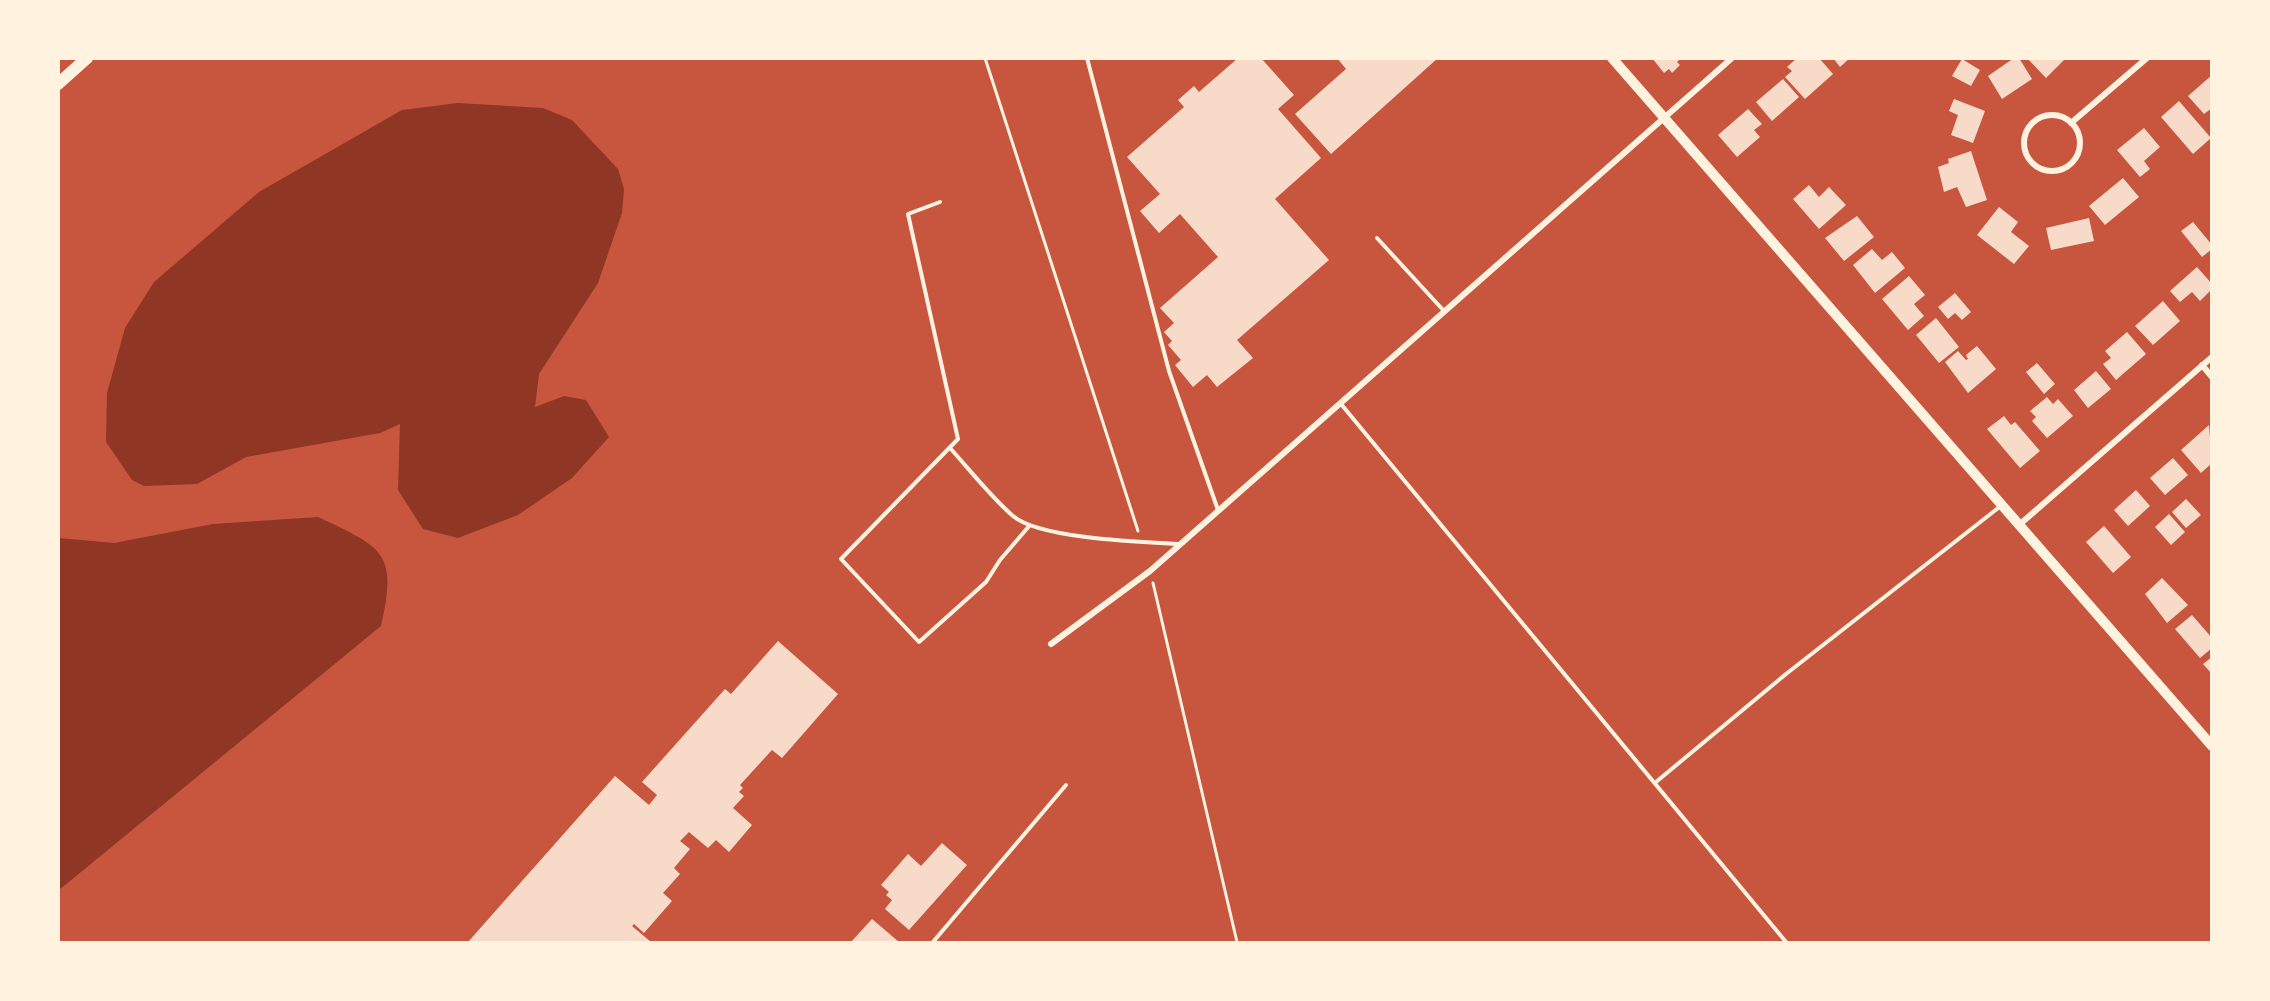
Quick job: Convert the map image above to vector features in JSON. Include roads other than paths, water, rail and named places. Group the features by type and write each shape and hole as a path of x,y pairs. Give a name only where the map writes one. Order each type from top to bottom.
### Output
{"main road":[{"path":"58,84 87,58"}],"street":[{"path":"1612,58 2211,746"},
{"path":"1051,644 1150,571 1732,58"},
{"path":"2071,123 2147,58"},
{"path":"2044,116 2063,117 2071,123 2080,138 2080,148 2072,164 2065,169 2047,171 2030,162 2024,145 2029,127 2044,116"},
{"path":"2019,525 2211,357"},
{"path":"2202,365 2211,376"}],"lane":[{"path":"1086,58 1169,371 1218,511"},
{"path":"940,202 908,214 958,439 841,559 919,642 986,582 1000,560 1030,525"},
{"path":"1377,238 1444,311"},
{"path":"1340,403 1616,739 1656,782 1786,942"},
{"path":"950,448 1014,517 1030,525 1080,535 1181,544"},
{"path":"1656,782 1786,674 2002,505"},
{"path":"933,942 1066,785"}]}
